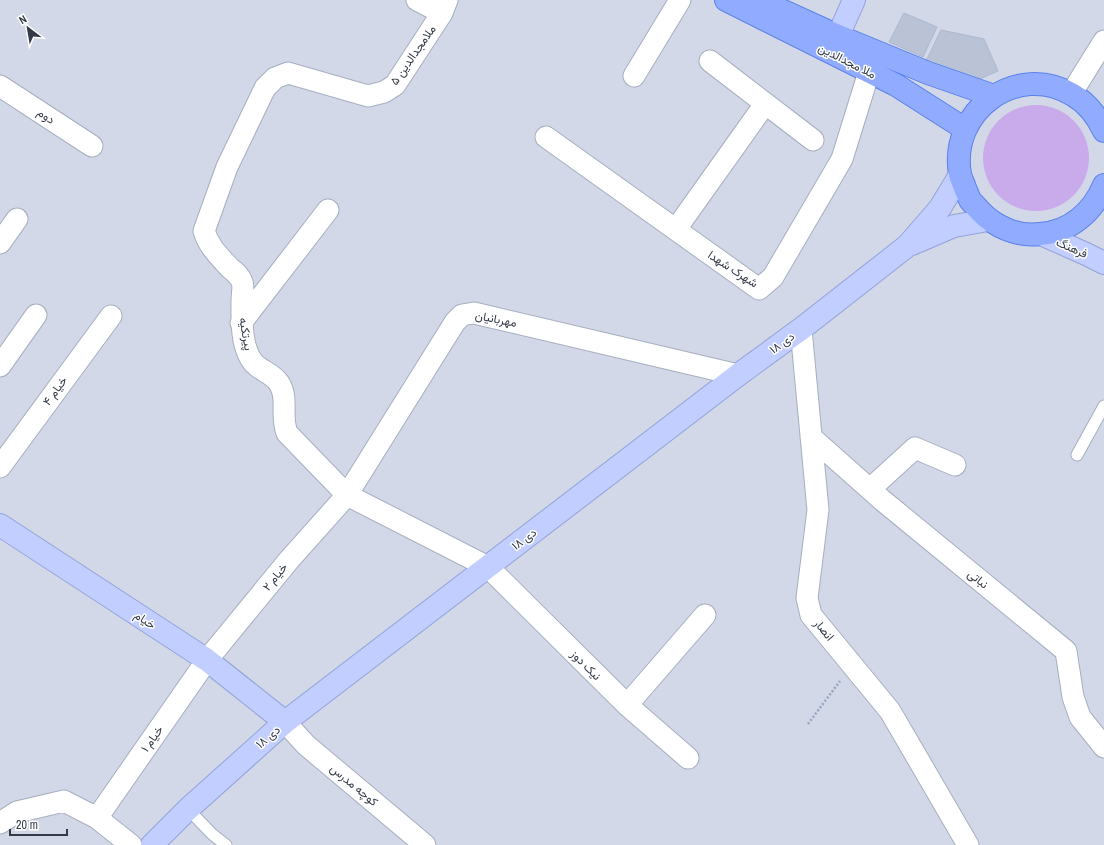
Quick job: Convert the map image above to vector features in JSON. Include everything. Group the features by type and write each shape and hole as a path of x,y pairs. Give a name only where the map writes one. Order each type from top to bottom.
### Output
{"main road":[{"name":"ملا مجدالدین","path":"726,0 896,85 965,129"},
{"name":"ملا مجدالدین","path":"759,0 838,36 928,73 994,96"},
{"path":"838,36 854,0"},
{"path":"1104,130 1094,114 1081,100 1065,90 1048,85 1029,84 1010,88 994,96 977,110 965,129 959,152 960,175 970,200 988,220 1004,229 1022,234 1040,234 1063,229 1084,216 1099,198 1104,185"},
{"name":"۱۸ دی","path":"152,845 188,809 285,722 738,375 801,329 907,246 940,208 960,175"},
{"name":"۱۸ دی","path":"907,246 954,226 988,220"},
{"name":"فرهنگ","path":"1040,234 1104,263"},
{"name":"خیام","path":"0,525 207,660 285,722"}],"street":[{"path":"417,0 445,6"},
{"path":"634,76 680,0"},
{"name":"ملامجدالدین ۵","path":"275,78 288,73 368,96 384,92 395,85 445,6"},
{"path":"1071,94 1104,41"},
{"path":"710,61 813,140"},
{"name":"شهرک شهدا","path":"546,137 759,289 773,278 842,159 869,72"},
{"name":"پیرتکیه","path":"275,78 265,88 227,167 204,231 207,240 214,251 240,277 243,283 242,323 245,345 250,358 256,366 271,374 279,383 285,399 283,416 284,426 287,433 347,495 488,567"},
{"name":"دوم","path":"0,86 92,146"},
{"path":"676,229 765,104"},
{"path":"242,323 328,210"},
{"path":"0,243 17,219"},
{"name":"مهربانیان","path":"347,495 455,322 462,315 474,314 738,375"},
{"path":"0,366 36,315"},
{"name":"خیام ۴","path":"0,467 111,316"},
{"name":"انصار","path":"801,329 818,510 807,598 811,615 890,711 968,845"},
{"name":"نباتی","path":"811,437 870,489 1066,651 1073,697 1080,717 1104,747"},
{"path":"870,489 915,448 955,465"},
{"name":"خیام ۲","path":"207,660 289,560 347,495"},
{"name":"نیک دوز","path":"488,567 627,705 688,758"},
{"path":"627,705 705,615"},
{"name":"خیام ۱","path":"97,818 207,660"},
{"name":"کوچه مدرس","path":"285,722 306,745 425,845"},
{"path":"0,823 17,812 64,801 97,818 131,845"}],"lane":[{"path":"1077,456 1104,406"},
{"path":"188,809 212,834 226,845"}],"path":[{"path":"808,724 852,665"}],"shaded area":[{"path":"0,0 1104,0 1104,845 0,845"},
{"path":"1036,105 1056,109 1074,120 1085,138 1089,158 1085,178 1074,196 1056,207 1036,211 1016,207 998,196 987,178 983,158 987,138 998,120 1016,109"}],"building":[{"path":"904,13 937,27 923,57 889,42"},
{"path":"941,30 984,39 998,71 980,79 925,61"}]}
